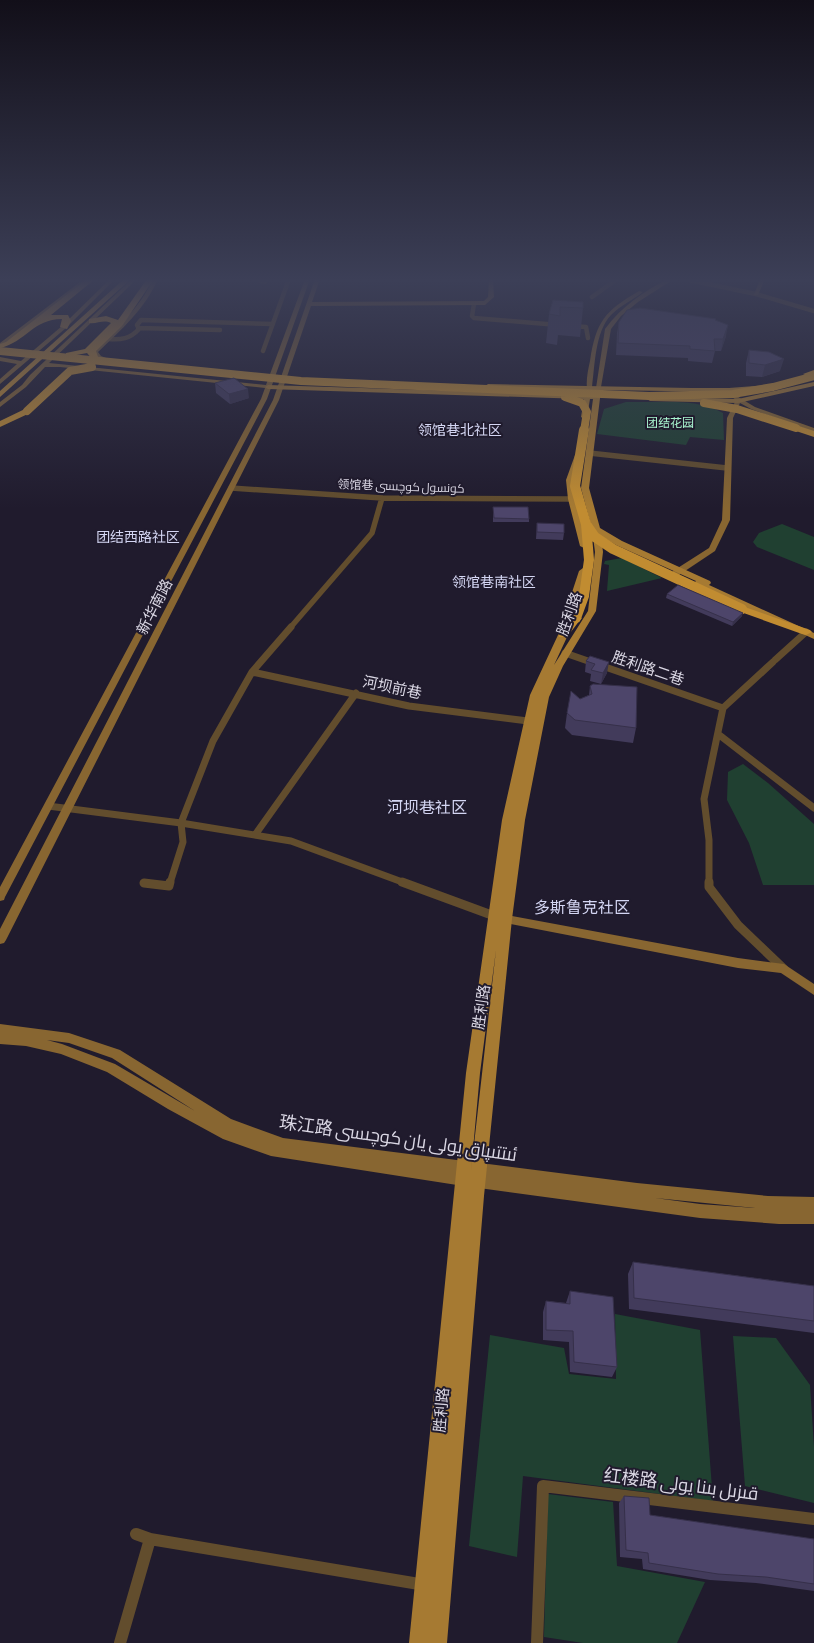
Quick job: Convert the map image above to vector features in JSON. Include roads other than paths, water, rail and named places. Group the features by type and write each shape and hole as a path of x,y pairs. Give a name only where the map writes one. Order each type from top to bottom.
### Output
{"highway":[{"path":"0,395 4,388 38,356"},
{"path":"0,404 4,388 41,356"},
{"path":"65,356 219,374 301,381 649,396 719,396 770,389 812,373"},
{"path":"75,356 189,368 219,374"},
{"path":"0,358 19,362 239,380 651,399 721,399 752,396 814,382"},
{"path":"0,358 239,380"},
{"path":"0,414 8,415 25,411 65,371 56,364"},
{"path":"0,424 25,411 70,371 77,368 93,367"},
{"path":"499,390 695,393 729,390"},
{"path":"546,395 567,397 582,403 587,412 575,480 576,497 584,528 589,571 582,607 563,635"},
{"path":"651,399 722,405 814,433"},
{"path":"584,528 613,549 742,609 811,633"}],"main road":[{"path":"272,377 446,386 729,390 765,386 812,373"},
{"path":"268,387 708,402 738,401 814,382"},
{"path":"500,917 544,697 565,653 592,611 599,552 596,529 585,488 593,387"},
{"name":"胜利路","path":"419,1643 500,917 508,820 535,695 563,635 582,582 585,560 584,528 572,499 570,480 577,461 593,397"},
{"path":"584,528 598,540 678,572"},
{"path":"596,529 619,543 678,572 811,633"},
{"name":"胜利路","path":"437,1643 471,1175"}],"street":[{"path":"0,382 19,362 30,356"},
{"path":"0,404 24,386 56,356"},
{"path":"66,356 70,358 272,377"},
{"path":"98,356 109,362"},
{"name":"新华南路","path":"0,897 238,446 268,387 280,356"},
{"name":"新华南路","path":"0,940 252,447 280,388 291,356"},
{"path":"593,387 594,356"},
{"path":"593,387 601,356"},
{"path":"44,366 60,365 268,387"},
{"path":"729,390 738,401 814,433"},
{"path":"678,572 712,549 726,520 730,418 738,401"},
{"path":"708,402 814,433"},
{"path":"238,446 252,447"},
{"path":"589,453 727,468"},
{"name":"领馆巷 كونسول كوچىسى","path":"231,488 382,498 572,499"},
{"path":"144,883 170,886 183,842 181,823 213,741 252,672 372,533 382,498"},
{"path":"811,633 774,661 723,708 704,799 709,840 709,887 738,925 784,969 814,990"},
{"name":"胜利路二巷","path":"565,653 723,708"},
{"name":"河坝前巷","path":"252,672 409,706 528,721"},
{"path":"255,835 356,693"},
{"path":"718,734 814,808"},
{"path":"48,806 66,810 181,823 291,841 500,917 738,963 784,969"},
{"name":"珠江路 ئىتتىپاق يولى يان كوچىسى","path":"0,1029 69,1038 116,1054 227,1124 283,1144 700,1211 779,1217 814,1217"},
{"name":"珠江路 ئىتتىپاق يولى يان كوچىسى","path":"0,1039 26,1041 62,1049 111,1068 228,1136 271,1150 471,1175 768,1203 814,1204"},
{"name":"红楼路 قىزىل بىنا يولى","path":"537,1643 543,1486 814,1519"},
{"path":"136,1534 150,1539 424,1585"},
{"path":"120,1643 150,1539"}],"district":[{"name":"领馆巷北社区","path":"460,430"},
{"name":"团结西路社区","path":"138,537"},
{"name":"领馆巷南社区","path":"494,582"},
{"name":"河坝巷社区","path":"427,808"},
{"name":"多斯鲁克社区","path":"582,908"}],"park label":[{"name":"团结花园","path":"670,423"}]}
